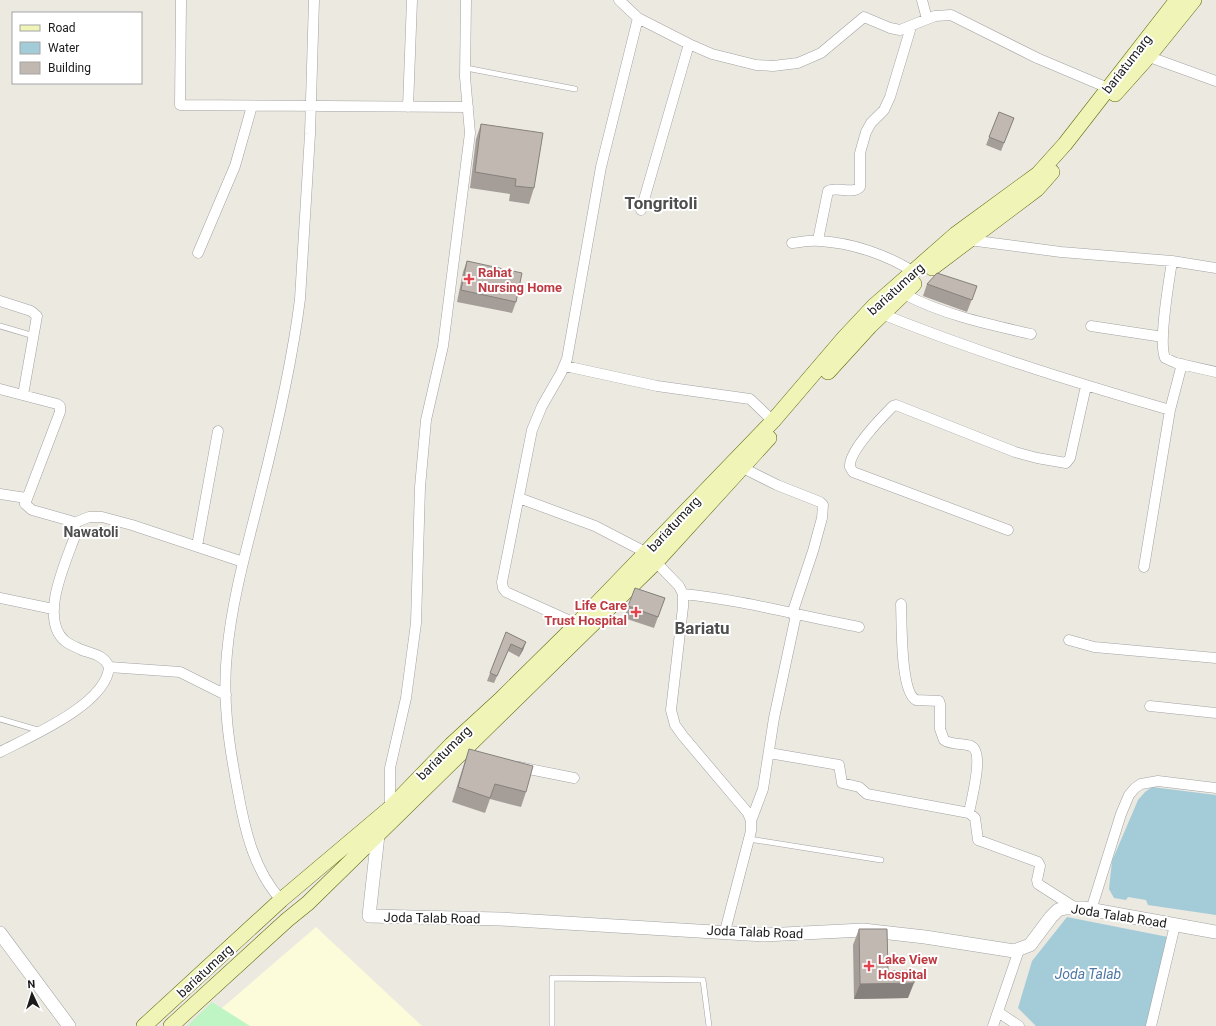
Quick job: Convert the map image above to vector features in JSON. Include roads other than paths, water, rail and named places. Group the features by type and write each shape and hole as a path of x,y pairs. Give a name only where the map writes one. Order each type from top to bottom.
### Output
{"main road":[{"name":"bariatumarg","path":"144,1026 282,900 376,828 470,751 652,557 743,468 882,314 924,274 1037,189 1142,55 1177,0"},
{"name":"bariatumarg","path":"171,1026 287,920 308,903 376,828 390,808 451,745 500,700 577,624 652,557 731,463 773,421 869,311 956,234 1038,174 1065,144 1108,88 1142,55 1194,0"}],"street":[{"path":"181,0 180,105 468,107"},
{"path":"282,900 269,886 262,874 245,829 230,754 226,695 227,654 232,620 244,562 270,458 297,323 301,291 314,0"},
{"path":"408,107 412,0"},
{"path":"390,808 390,768 406,698 416,623 420,487 426,420 442,346 454,265 470,133 466,68 466,0"},
{"path":"619,0 638,18 689,44 712,54 756,65 782,66 798,63 821,53 864,17 895,30 900,30 940,15 951,15 1037,58 1108,88"},
{"path":"922,0 927,19"},
{"path":"577,624 510,594 503,588 502,582 532,430 542,406 565,366 601,167 638,18"},
{"path":"818,240 828,191 834,189 856,190 860,187 860,153 866,132 871,123 884,110 890,97 911,27"},
{"path":"641,210 689,44"},
{"path":"1142,55 1216,81"},
{"path":"198,253 235,166 252,106"},
{"path":"792,243 818,240 836,243 884,255 914,272"},
{"path":"970,240 1061,252 1172,262 1216,268"},
{"path":"1172,262 1163,337 1165,358 1182,364 1216,372"},
{"path":"904,294 933,308 958,316 1031,334"},
{"path":"0,301 36,314 38,319 23,395"},
{"path":"882,314 941,338 1086,386 1170,410"},
{"path":"1091,326 1163,337"},
{"path":"1144,567 1170,410 1182,364"},
{"path":"565,366 656,386 750,399 773,421"},
{"path":"1008,530 854,472 850,467 851,460 867,434 893,406 898,405 1028,457 1066,463 1070,458 1086,386"},
{"path":"0,389 57,404 61,409 26,498 25,504 28,508 74,523 89,517 102,517 132,525 244,562"},
{"path":"197,546 218,431"},
{"path":"725,931 749,839 751,821 763,789 774,718 794,615 822,518 823,505 820,502 777,486 743,468"},
{"path":"0,494 26,498"},
{"path":"519,498 595,526 652,557 675,580 683,594 683,607 671,698 672,717 675,725 683,736 742,806 751,821"},
{"path":"0,752 41,731 73,712 88,700 107,679 109,667 104,658 65,642 57,630 53,609 57,587 76,533 77,527 74,523"},
{"path":"683,594 732,600 794,615 859,627"},
{"path":"0,598 53,609"},
{"path":"901,604 903,658 910,694 916,700 938,701 940,704 941,733 944,740 972,747 977,752 978,764 969,813"},
{"path":"1069,640 1100,648 1216,658"},
{"path":"109,667 180,672 226,695"},
{"path":"1150,706 1216,713"},
{"path":"769,753 838,764 841,769 842,783 859,787 867,794 969,813 975,818 978,840 1038,862 1040,866 1037,880 1038,884 1074,907"},
{"path":"510,764 574,778"},
{"path":"1091,910 1121,814 1129,795 1135,788 1141,784 1158,781 1216,788"},
{"name":"Joda Talab Road","path":"376,828 369,916 500,920 662,930 725,931 764,935 862,930 925,937 1006,950 1020,950 1030,945 1058,910 1074,907 1216,932"},
{"path":"1151,1026 1175,925"},
{"path":"0,933 69,1026"},
{"path":"993,1026 1020,950"},
{"path":"998,1012 1019,1026"}],"lane":[{"path":"466,68 575,89"},
{"path":"0,326 35,336"},
{"path":"0,719 41,731"},
{"path":"749,839 881,860"},
{"path":"552,1026 552,978 703,980 709,1026"}],"water":[{"path":"1152,787 1216,795 1216,915 1148,905 1146,900 1128,897 1126,900 1114,898 1109,889 1112,861 1138,800"},
{"name":"Joda Talab","path":"1067,917 1168,937 1148,1026 1036,1026 1018,1008 1032,961"}],"place":[{"name":"Rahat Nursing Home","path":"469,279"},
{"name":"Life Care Trust Hospital","path":"636,612"},
{"name":"Lake View Hospital","path":"869,966"}],"district":[{"name":"Tongritoli","path":"661,203"},
{"name":"Nawatoli","path":"91,532"},
{"name":"Bariatu","path":"702,628"}]}
